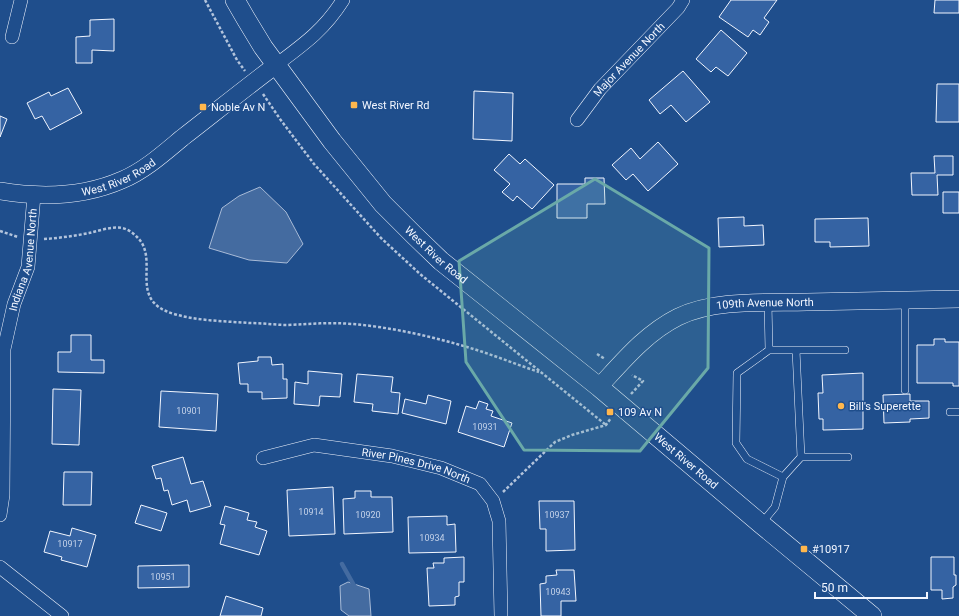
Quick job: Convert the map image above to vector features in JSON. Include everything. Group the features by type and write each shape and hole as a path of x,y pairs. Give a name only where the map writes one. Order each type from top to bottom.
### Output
{"main road":[{"path":"235,0 276,65"},
{"name":"West River Road","path":"276,65 332,141 383,204 441,260 599,387 872,616"}],"street":[{"path":"12,38 21,0"},
{"path":"276,65 309,40 322,28 333,16 343,0"},
{"name":"Major Avenue North","path":"577,120 600,89 678,8 683,0"},
{"name":"West River Road","path":"0,191 34,195 65,195 81,193 123,180 153,161 276,65"},
{"name":"Indiana Avenue North","path":"0,515 3,495 4,349 14,304 28,267 34,195"},
{"name":"109th Avenue North","path":"599,387 655,331 678,317 694,310 711,306 768,302 959,299"},
{"name":"River Pines Drive North","path":"263,458 314,445 392,456 441,468 480,484 493,501 499,520 501,616"},
{"path":"0,567 62,616"}],"lane":[{"path":"905,300 905,390"},
{"path":"768,302 769,350"},
{"path":"783,477 748,459 736,443 737,373 769,350 845,350"},
{"path":"761,524 775,507 783,477 801,457 796,350"},
{"path":"950,412 959,412"},
{"path":"801,457 848,457"}],"path":[{"path":"205,0 233,54 243,69"},
{"path":"42,240 73,236 110,228 120,228 129,231 143,243 147,261 146,282 150,297 159,307 172,314 212,321 288,324 323,322 353,324 390,330 468,347 541,373 606,426 572,435 555,442 493,501"},
{"path":"0,231 22,238"}],"highlighted area":[{"path":"595,179 709,248 708,368 640,451 524,450 466,362 459,261"}],"water":[{"path":"260,187 286,212 303,244 287,263 249,260 209,248 222,208 239,196"},
{"path":"348,582 369,589 371,616 349,616 341,610 340,586"}],"building":[{"path":"731,0 777,0 764,18 769,22 760,35 753,30 748,37 719,17"},
{"path":"935,0 959,0 959,13 934,13"},
{"path":"114,19 114,51 92,50 92,63 76,63 76,37 90,36 90,20"},
{"path":"721,30 747,53 728,76 716,67 711,72 696,59"},
{"path":"683,71 710,102 686,122 671,105 660,114 649,100"},
{"path":"937,84 959,84 959,122 936,122"},
{"path":"68,88 82,113 50,130 42,116 35,119 27,103 49,92 51,96"},
{"path":"474,91 513,93 512,141 473,139"},
{"path":"0,116 7,119 0,137"},
{"path":"658,142 678,164 648,191 633,174 626,180 612,165 631,148 640,159"},
{"path":"509,154 520,164 525,159 554,185 532,209 517,196 513,201 502,192 510,184 494,170"},
{"path":"934,156 953,156 953,175 937,175 938,195 912,195 911,173 935,173"},
{"path":"585,178 604,178 605,204 587,204 587,218 557,218 557,184 585,184"},
{"path":"943,192 959,192 959,213 943,213"},
{"path":"744,217 744,226 763,225 764,245 719,247 718,218"},
{"path":"868,218 869,246 830,247 830,242 815,242 815,219"},
{"path":"71,335 91,335 91,360 104,360 104,373 58,372 58,352 71,352"},
{"path":"934,339 945,339 945,342 959,342 959,386 953,386 953,383 917,383 917,345 934,345"},
{"path":"258,357 271,357 272,365 283,364 283,379 287,379 287,398 262,399 262,392 248,392 248,384 240,384 238,363 258,361"},
{"path":"308,371 342,374 340,397 320,396 319,406 294,404 295,382 308,384"},
{"name":"Bill's Superette","path":"863,373 863,429 823,430 823,419 819,419 818,393 823,393 822,375"},
{"path":"357,374 393,377 391,392 400,393 398,414 372,411 373,404 354,402"},
{"path":"53,389 81,390 79,445 52,444"},
{"path":"161,391 218,394 216,431 159,427"},
{"path":"910,394 910,401 929,401 929,418 910,419 910,422 884,423 883,395"},
{"path":"428,395 451,401 446,424 402,413 405,399 426,404"},
{"path":"479,401 488,404 486,409 493,411 491,416 512,423 504,447 458,432 466,406 476,409"},
{"path":"183,457 191,484 203,481 211,506 190,512 187,500 172,505 168,490 164,491 161,478 156,479 152,466"},
{"path":"64,472 92,472 91,505 63,505"},
{"path":"333,487 335,534 289,536 287,490"},
{"path":"355,491 371,491 371,497 392,497 393,532 344,534 343,499 355,498"},
{"path":"539,501 574,501 575,550 546,551 546,529 540,529"},
{"path":"141,505 167,513 161,531 135,523"},
{"path":"225,506 249,513 247,520 257,522 255,527 267,531 259,555 220,544 225,525 220,524"},
{"path":"447,516 447,525 455,524 456,552 409,553 408,517"},
{"path":"72,528 96,535 87,567 61,560 62,557 44,552 50,531 70,536"},
{"path":"464,557 464,582 459,582 459,596 455,597 455,605 429,606 427,568 434,568 433,563 444,563 444,558"},
{"path":"931,557 954,557 954,575 956,575 956,585 953,587 953,598 942,599 942,590 931,590"},
{"path":"189,565 189,587 138,588 138,566"},
{"path":"556,570 574,570 576,601 561,601 561,616 541,616 540,584 546,583 546,576 557,575"},
{"path":"226,596 263,608 261,616 220,616"}],"waterway":[{"path":"342,564 356,589"}],"place":[{"name":"West River Rd","path":"354,105"},
{"name":"Noble Av N","path":"203,107"},
{"name":"Bill's Superette","path":"841,406"},
{"name":"109 Av N","path":"610,412"},
{"name":"#10917","path":"804,549"}]}
